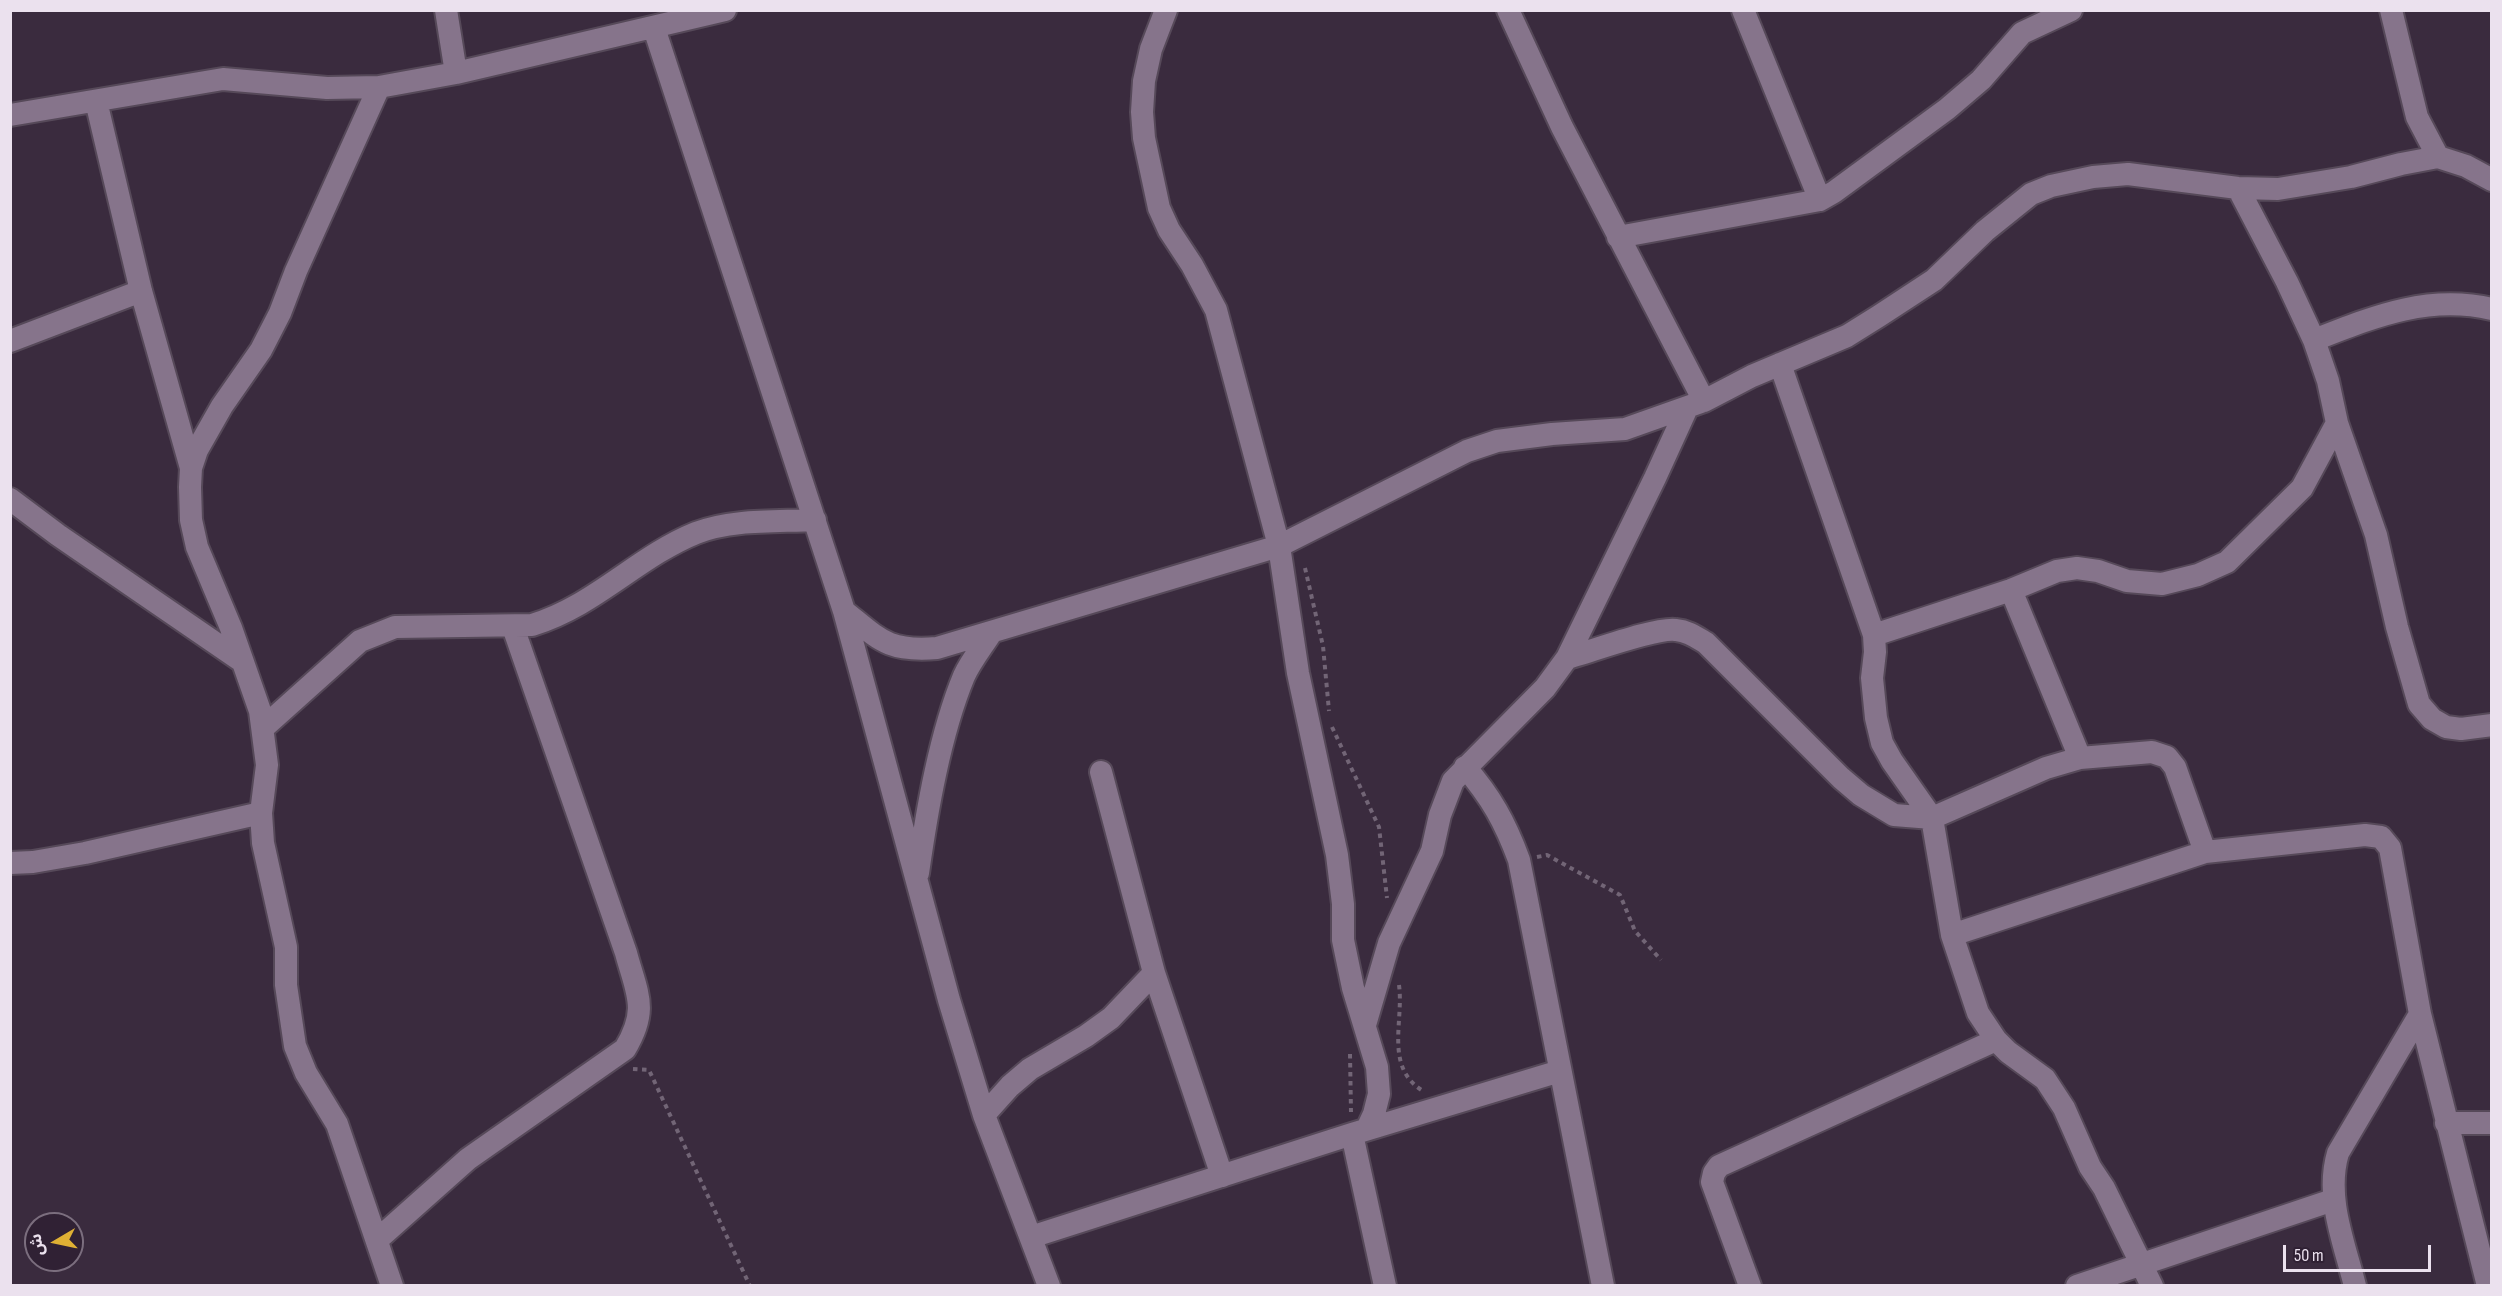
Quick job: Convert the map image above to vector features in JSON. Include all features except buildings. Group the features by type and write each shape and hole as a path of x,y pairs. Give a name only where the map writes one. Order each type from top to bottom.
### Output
{"street":[{"path":"446,10 456,73"},
{"path":"10,116 223,79 327,88 379,87 456,73 725,10"},
{"path":"1166,10 1151,50 1144,81 1142,112 1144,138 1159,208 1168,231 1192,265 1216,310 1279,546 1298,673 1337,855 1343,904 1343,940 1353,988 1377,1067 1379,1094 1359,1132 1384,1286"},
{"path":"1508,10 1562,127 1618,237 1695,405"},
{"path":"1743,10 1820,200"},
{"path":"1618,237 1820,200 1947,109 1981,80 2022,33 2072,10"},
{"path":"2391,10 2417,117 2438,157"},
{"path":"654,28 844,611 917,884 984,1115 1049,1286"},
{"path":"191,468 197,450 222,406 261,350 280,313 296,271 379,87"},
{"path":"96,100 141,291 191,468 191,520 197,547 260,711 267,765 261,813 267,865 286,947 287,995 295,1046 314,1088 337,1124 392,1286"},
{"path":"844,611 884,643 918,649 937,648 1279,546 1467,451 1497,441 1552,434 1625,429 1695,405 1780,364 1847,336 1934,280 1985,231 2014,207 2031,194 2051,186 2093,177 2128,174 2238,188 2278,189 2318,184 2438,157 2466,165 2492,180"},
{"path":"2238,188 2288,282 2314,340 2328,381 2337,423 2376,535 2397,627 2419,704 2432,719 2446,727 2461,729 2492,725"},
{"path":"10,341 141,291"},
{"path":"2314,340 2388,313 2434,303 2492,309"},
{"path":"1780,364 1874,635 1872,678 1876,718 1882,742 1905,781 1932,818 1952,935 1978,1013 1996,1040 2008,1052 2045,1079 2058,1098 2090,1167 2104,1188 2152,1286"},
{"path":"1365,1025 1389,943 1431,851 1440,814 1453,780 1545,688 1567,658 1656,478 1695,405"},
{"path":"1874,635 2011,590 2057,571 2077,568 2098,571 2127,581 2162,584 2198,575 2227,562 2302,488 2337,423"},
{"path":"10,499 58,535 243,662"},
{"path":"263,728 360,640 376,633 395,627 458,625 513,627 548,621 592,599 676,542 699,532 723,525 815,520"},
{"path":"2011,590 2080,758"},
{"path":"376,1239 468,1159 625,1049 637,1030 640,1006 626,952 513,627"},
{"path":"1567,658 1649,633 1674,629 1689,633 1706,643 1841,778 1862,795 1894,815 1932,818 2046,768 2080,758 2152,752 2167,757 2175,767 2205,852"},
{"path":"917,884 926,819 955,703 965,674 991,633"},
{"path":"1465,767 1488,794 1507,826 1519,860 1603,1286"},
{"path":"1101,772 1154,973 1222,1176"},
{"path":"10,863 33,862 85,853 261,813"},
{"path":"1952,935 2205,852 2365,835 2381,837 2390,848 2420,1014 2488,1286"},
{"path":"984,1115 1010,1086 1030,1069 1086,1036 1111,1018 1154,973"},
{"path":"2355,1286 2333,1200 2334,1167 2338,1153 2420,1014"},
{"path":"1749,1286 1712,1182 1719,1166 1996,1040"},
{"path":"1030,1237 1359,1132 1560,1071"},
{"path":"2446,1123 2492,1123"},
{"path":"2077,1286 2333,1200"}],"path":[{"path":"1519,860 1547,855 1620,895 1635,931 1661,960"},
{"path":"630,1068 649,1070 750,1286"}]}
